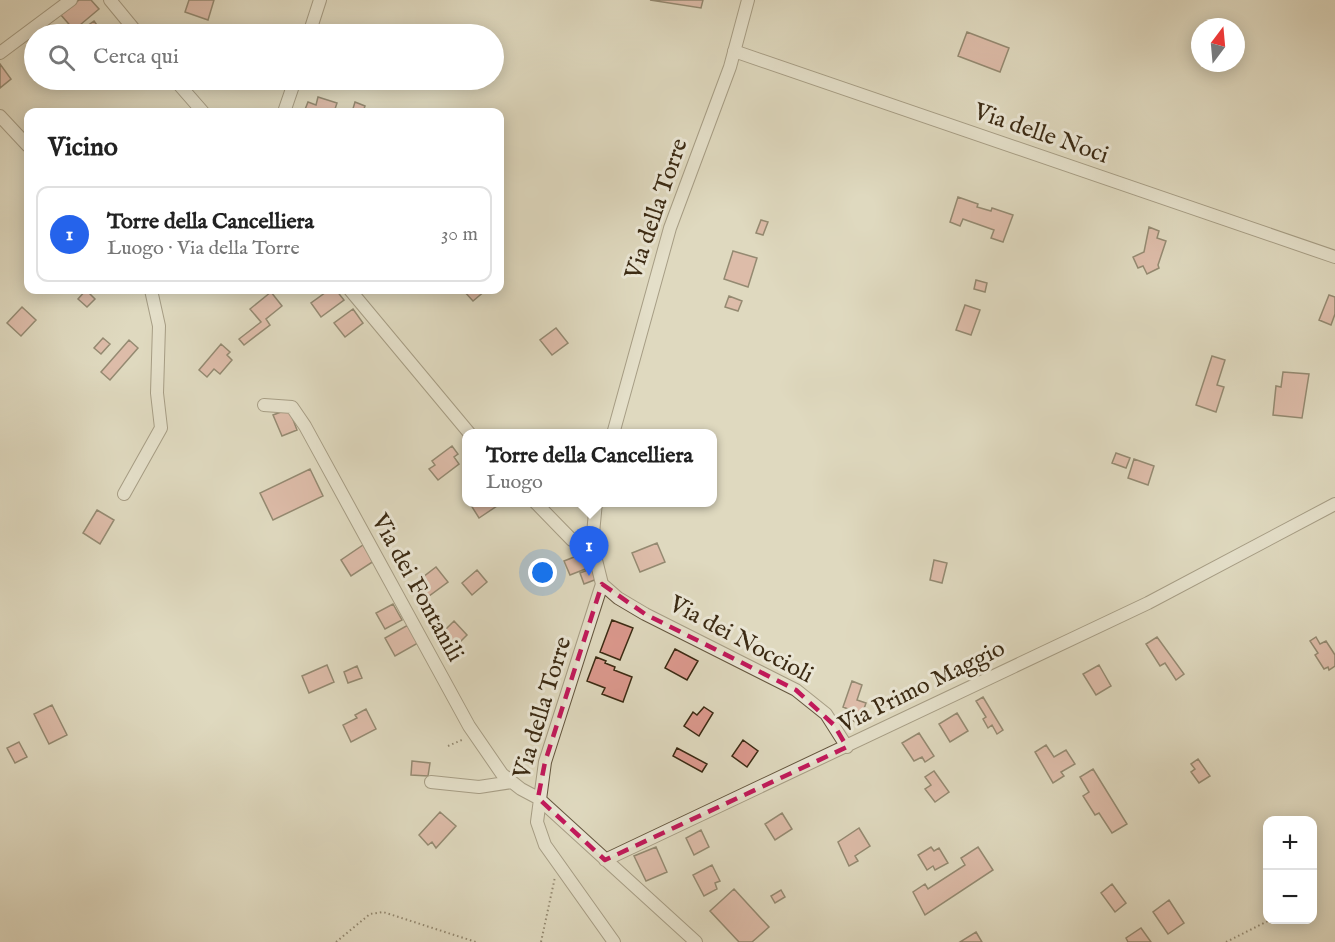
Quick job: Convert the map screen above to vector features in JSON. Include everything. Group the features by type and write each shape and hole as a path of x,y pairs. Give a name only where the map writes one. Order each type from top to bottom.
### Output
{"street":[{"path":"39,24 71,0"},
{"path":"110,0 130,24"},
{"path":"312,24 320,0"},
{"name":"Via della Torre","path":"614,429 667,238 734,51 748,0"},
{"path":"0,53 24,35"},
{"name":"Via delle Noci","path":"734,51 1335,257"},
{"path":"184,90 200,108"},
{"path":"285,108 291,90"},
{"path":"0,116 24,142"},
{"path":"124,494 161,428 158,402 159,326 152,294"},
{"path":"353,294 466,429"},
{"name":"Via dei Fontanili","path":"264,405 292,408 310,434 475,734 496,767 512,782 538,798"},
{"name":"Via Primo Maggio","path":"605,860 1148,603 1335,504"},
{"path":"540,507 572,540 592,544"},
{"path":"596,507 592,544 602,584"},
{"name":"Via della Torre","path":"602,584 548,753 538,798 537,822 540,836 614,942"},
{"name":"Via dei Noccioli","path":"602,584 618,598 645,614 796,690 826,714 847,747"},
{"path":"431,782 479,787 512,782"},
{"path":"538,798 696,942"}],"path":[{"path":"448,746 475,734"},
{"path":"542,942 558,864"},
{"path":"336,942 370,914 383,912 476,942"},
{"path":"1226,942 1263,924"}],"highlighted area":[{"path":"602,584 645,614 796,690 834,725 847,747 605,860 538,798 545,762"}],"building":[{"path":"79,0 91,0 99,9 81,24 69,24 61,15"},
{"path":"189,0 214,0 208,20 185,12"},
{"path":"650,0 703,0 701,8"},
{"path":"967,32 1009,48 1000,72 958,56"},
{"path":"0,64 11,79 0,88"},
{"path":"318,97 337,103 335,108 306,108 308,102 316,105"},
{"path":"355,102 365,106 364,108 353,108"},
{"path":"958,197 978,204 977,207 991,211 992,208 1013,215 1003,242 991,238 994,230 963,219 960,226 950,222"},
{"path":"761,220 768,222 763,235 756,233"},
{"path":"1149,227 1159,231 1157,238 1166,241 1159,268 1147,274 1143,266 1138,268 1133,257 1144,252"},
{"path":"733,251 757,258 748,287 724,279"},
{"path":"976,280 987,283 985,292 974,289"},
{"path":"82,294 90,294 95,299 87,307 78,299"},
{"path":"269,294 273,294 282,306 266,319 270,325 244,345 239,339 261,322 250,309"},
{"path":"323,294 339,294 344,300 321,317 311,303"},
{"path":"467,294 481,294 473,301"},
{"path":"1329,295 1335,297 1335,314 1331,325 1319,320"},
{"path":"729,296 742,301 738,311 725,307"},
{"path":"965,305 980,310 971,335 956,330"},
{"path":"22,307 36,320 21,336 7,323"},
{"path":"353,309 363,323 345,337 334,323"},
{"path":"556,328 568,343 552,355 540,340"},
{"path":"103,338 110,344 101,354 94,348"},
{"path":"129,340 138,348 110,380 101,372"},
{"path":"221,344 230,352 227,355 232,360 220,374 214,369 207,377 199,370"},
{"path":"1212,356 1225,360 1217,385 1224,387 1216,412 1196,405"},
{"path":"1283,372 1309,374 1302,418 1273,415 1276,386 1281,387"},
{"path":"289,409 297,430 282,436 273,415"},
{"path":"452,446 458,454 454,457 459,464 438,480 429,469 435,465 432,461"},
{"path":"1116,453 1130,458 1126,468 1112,463"},
{"path":"1134,459 1154,466 1148,485 1128,478"},
{"path":"310,469 323,496 273,520 260,493"},
{"path":"472,507 496,507 479,518"},
{"path":"97,510 114,520 100,544 83,533"},
{"path":"657,543 665,562 640,572 632,553"},
{"path":"363,545 374,561 351,576 341,560"},
{"path":"587,552 593,566 570,575 564,561"},
{"path":"934,560 947,563 942,583 930,580"},
{"path":"436,567 448,582 425,599 414,584"},
{"path":"593,568 597,579 584,584 580,573"},
{"path":"477,570 487,582 472,595 462,583"},
{"path":"393,604 402,620 385,629 376,613"},
{"path":"612,620 633,628 620,660 600,652"},
{"path":"454,621 467,635 453,649 439,636"},
{"path":"408,625 418,643 395,656 385,638"},
{"path":"1157,637 1184,674 1176,680 1165,663 1160,666 1146,644"},
{"path":"1316,637 1320,644 1326,641 1335,655 1335,666 1329,670 1328,667 1324,669 1315,655 1318,653 1310,641"},
{"path":"675,649 698,661 687,680 665,668"},
{"path":"596,657 615,667 614,670 632,677 623,702 602,694 605,688 587,681"},
{"path":"327,665 334,682 309,693 302,676"},
{"path":"1099,665 1111,686 1096,695 1083,674"},
{"path":"357,666 362,678 348,683 344,672"},
{"path":"852,681 862,685 857,700 866,703 859,723 845,718 848,709 843,707"},
{"path":"983,697 1003,730 997,734 992,725 988,728 983,719 986,717 976,701"},
{"path":"52,705 67,735 49,744 34,714"},
{"path":"704,707 713,713 699,736 684,726 693,712 697,715"},
{"path":"366,709 376,729 351,742 343,725 357,718 355,715"},
{"path":"957,713 968,731 950,742 939,724"},
{"path":"919,733 934,756 925,762 922,757 914,761 902,743"},
{"path":"743,740 758,751 747,767 732,756"},
{"path":"19,742 27,757 15,763 7,748"},
{"path":"1046,745 1054,757 1066,750 1075,764 1061,772 1064,776 1053,783 1035,752"},
{"path":"677,748 707,764 702,772 673,756"},
{"path":"1198,759 1210,776 1199,783 1191,772 1195,769 1191,764"},
{"path":"412,761 430,763 428,776 411,775"},
{"path":"1093,769 1127,824 1112,833 1099,813 1095,815 1083,796 1089,792 1080,777"},
{"path":"934,771 949,792 935,802 925,789 931,785 925,777"},
{"path":"440,812 456,826 436,848 432,842 428,845 419,835"},
{"path":"782,813 792,829 775,840 765,824"},
{"path":"859,828 870,846 855,856 858,861 849,866 838,842"},
{"path":"701,830 709,847 694,855 686,838"},
{"path":"656,847 667,872 646,881 634,856"},
{"path":"931,847 934,851 939,848 948,863 935,870 933,866 927,870 918,855"},
{"path":"978,847 993,870 925,915 913,892 925,884 928,889 965,865 961,858"},
{"path":"712,865 720,881 715,883 717,889 704,896 693,875"},
{"path":"1112,884 1126,903 1115,912 1101,893"},
{"path":"734,889 769,927 752,942 739,942 710,911"},
{"path":"781,890 785,897 775,903 771,896"},
{"path":"1169,900 1184,923 1168,934 1153,912"},
{"path":"1141,928 1151,942 1128,942 1126,938"},
{"path":"976,932 982,942 960,942"}],"place":[{"name":"Torre della Cancelliera","path":"589,576"}]}
